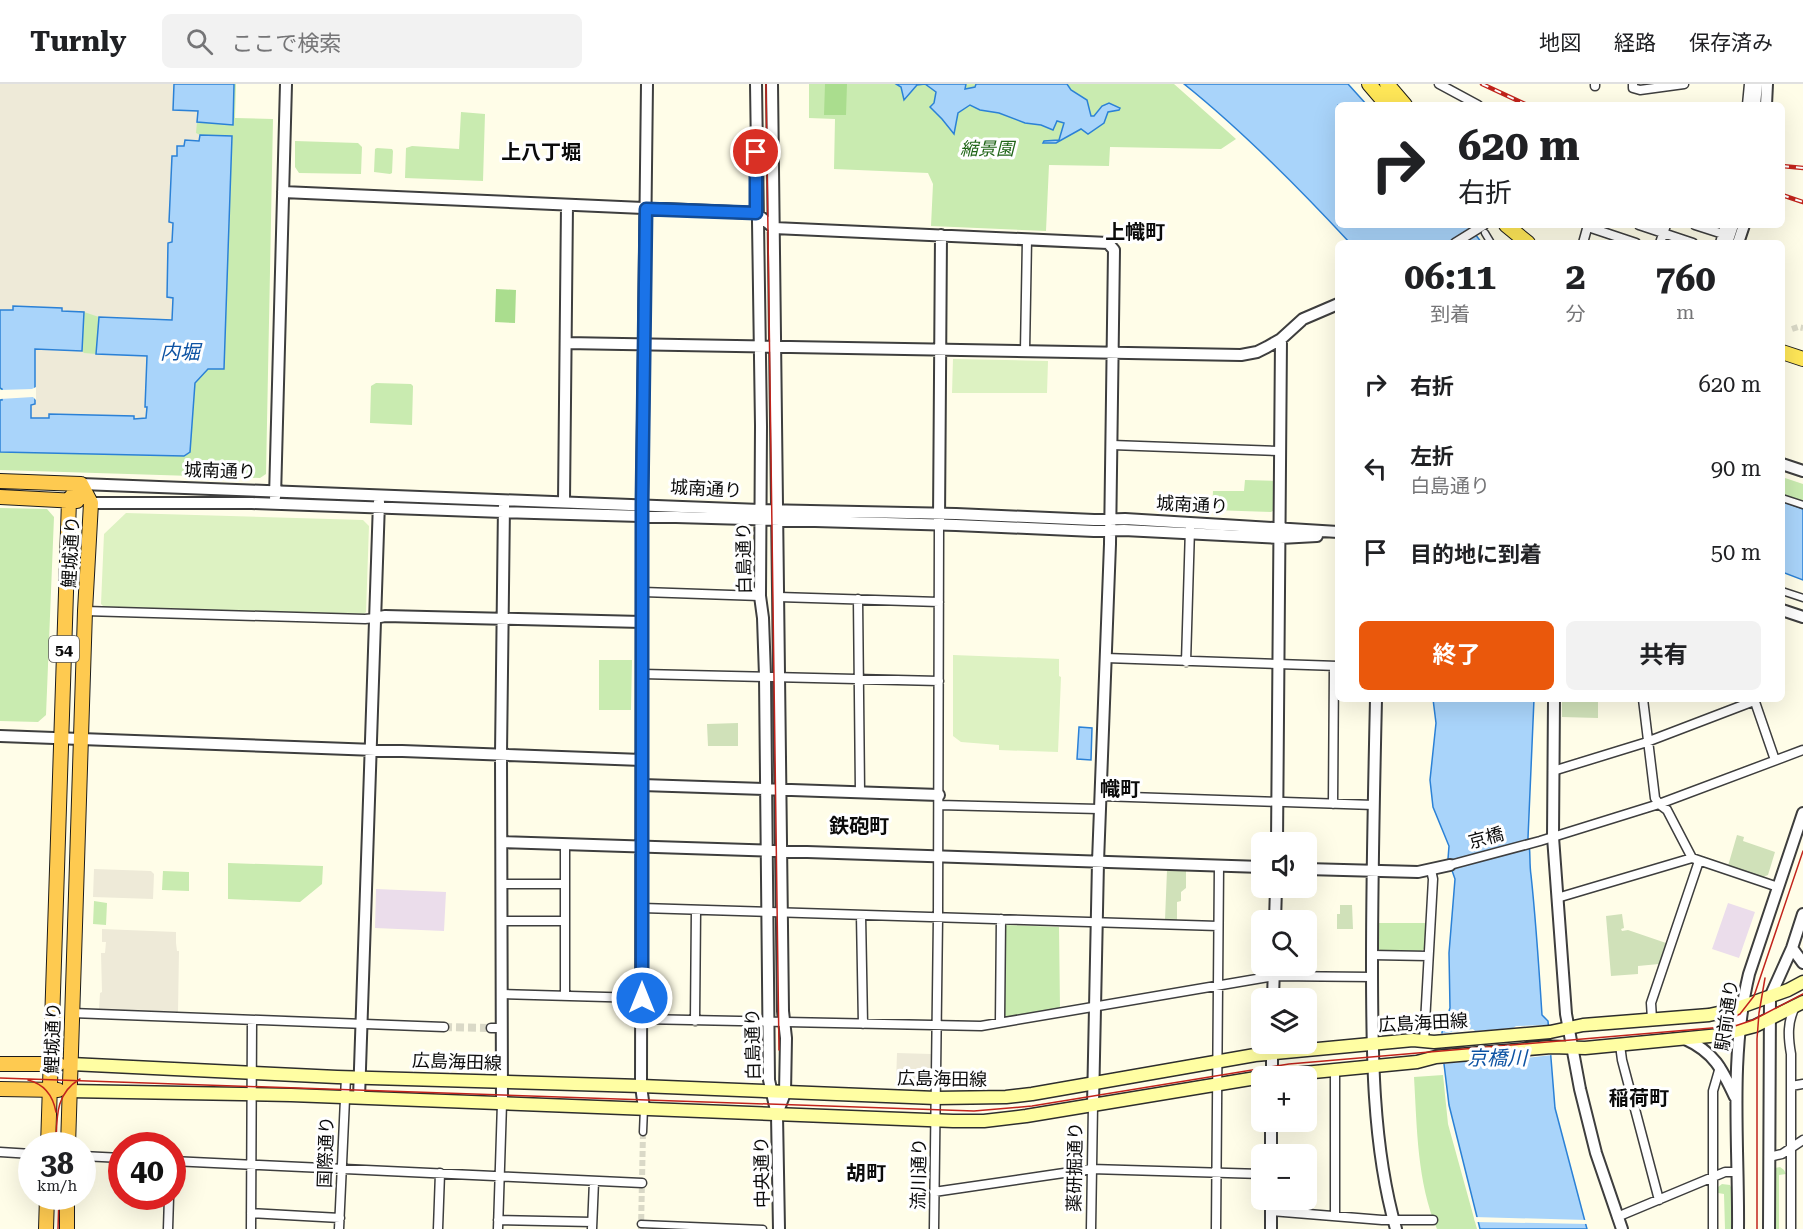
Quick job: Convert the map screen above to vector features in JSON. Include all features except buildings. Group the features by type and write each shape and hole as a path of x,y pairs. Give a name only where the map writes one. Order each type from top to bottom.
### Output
{"highway":[{"name":"城南通り","path":"0,481 81,484"},
{"name":"鯉城通り","path":"48,1132 69,500 81,484 91,502 85,611 68,1132"},
{"path":"0,497 91,502"},
{"path":"0,1064 71,1064"},
{"path":"0,1089 69,1091"},
{"path":"46,1229 47,1210"},
{"path":"67,1210 67,1229"}],"main road":[{"path":"1369,84 1384,102"},
{"path":"1387,84 1402,102"},
{"path":"1510,228 1524,240"},
{"path":"1785,353 1803,358"},
{"name":"広島海田線","path":"1317,1047 1440,1041 1550,1032 1583,1025 1709,1015 1770,997 1803,982"},
{"name":"広島海田線","path":"1317,1071 1417,1062 1441,1057 1551,1047 1585,1048 1740,1032 1800,1003"},
{"name":"広島海田線","path":"71,1064 346,1077 936,1098 1006,1097 1032,1094 1251,1054"},
{"name":"広島海田線","path":"69,1091 345,1097 936,1121 1005,1119 1251,1079"}],"street":[{"path":"275,503 286,84"},
{"path":"643,1131 644,1108 641,1086 642,504 647,84"},
{"name":"白島通り","path":"756,84 760,596 765,676 770,1092 777,1114"},
{"name":"白島通り","path":"771,84 774,347 779,515 785,1093 777,1114"},
{"path":"1439,84 1472,102"},
{"path":"1633,84 1633,88 1640,90 1684,84"},
{"path":"1747,102 1749,84"},
{"path":"1755,102 1757,84"},
{"path":"1766,102 1767,84"},
{"path":"284,192 756,213 774,228 1108,243 1114,250 1114,353 1106,658 1099,809 1093,1105"},
{"path":"564,501 567,205"},
{"path":"1594,228 1628,240"},
{"path":"1705,228 1725,234"},
{"path":"1461,240 1482,229"},
{"path":"1665,229 1687,240"},
{"path":"939,525 941,235"},
{"path":"1025,351 1027,239"},
{"path":"566,343 1241,355 1257,352 1281,339 1303,320 1335,305"},
{"path":"1277,832 1281,339"},
{"path":"1112,445 1280,451"},
{"path":"1785,465 1803,471"},
{"name":"城南通り","path":"81,484 642,504 760,515"},
{"path":"359,1098 380,495"},
{"path":"504,499 501,994 496,1028 502,1103 498,1225 592,1226 594,1181"},
{"path":"1785,499 1803,505"},
{"name":"城南通り","path":"91,502 275,503 642,516 939,513 1110,525 1190,534 1335,533"},
{"name":"城南通り","path":"779,515 939,525 1191,523 1280,533"},
{"path":"1186,662 1191,523"},
{"name":"流川通り","path":"934,1229 939,800 939,525"},
{"path":"643,592 760,596"},
{"path":"1785,592 1803,598"},
{"path":"779,597 939,602"},
{"path":"858,599 860,792"},
{"path":"85,611 365,619 642,622"},
{"path":"1785,613 1803,617"},
{"path":"1106,658 1335,666"},
{"path":"642,674 939,681"},
{"path":"1333,804 1335,702"},
{"path":"1376,702 1372,871 1373,1044 1382,1166 1395,1225"},
{"path":"1554,702 1553,837 1568,1028 1596,1153 1622,1229"},
{"path":"1643,702 1655,798 1667,810 1696,860 1651,1003 1652,1019"},
{"path":"1553,771 1648,741 1749,702"},
{"path":"1755,702 1775,760"},
{"path":"0,736 642,760"},
{"name":"京橋","path":"1450,865 1530,844 1659,804 1803,750"},
{"path":"642,785 860,792 939,800 1099,809"},
{"path":"1100,796 1374,805"},
{"name":"駅前通り","path":"1738,1229 1737,1100 1742,1006 1749,974 1803,813"},
{"path":"502,842 1251,867"},
{"path":"565,844 565,996"},
{"path":"1557,898 1696,860 1778,887"},
{"path":"1317,869 1431,870 1450,865"},
{"path":"1216,1229 1219,866"},
{"path":"1424,1041 1433,879 1431,870"},
{"path":"502,884 565,884"},
{"path":"642,908 1218,926"},
{"path":"695,1021 696,910"},
{"path":"1769,1229 1774,1017 1770,997 1792,948 1803,914"},
{"path":"861,915 863,1024"},
{"path":"1000,1022 1001,920"},
{"path":"501,921 565,921"},
{"path":"1792,948 1803,963"},
{"path":"1372,955 1428,956"},
{"path":"1317,973 1372,976"},
{"path":"641,1019 981,1026 1218,985 1254,976"},
{"path":"501,994 642,998"},
{"path":"1791,1229 1789,1021 1800,1003"},
{"path":"72,1013 444,1027"},
{"path":"1774,1017 1789,1041"},
{"path":"251,1229 252,1020"},
{"path":"1685,1039 1705,1049 1720,1067 1737,1100"},
{"path":"1620,1044 1622,1060 1659,1200"},
{"path":"1713,1229 1713,1091 1720,1067"},
{"path":"1335,1069 1335,1216"},
{"name":"国際通り","path":"339,1229 346,1077"},
{"path":"1791,1086 1803,1084"},
{"name":"薬研掘通り","path":"1090,1229 1093,1105"},
{"name":"中央通り","path":"777,1114 779,1229"},
{"path":"1769,1157 1782,1154 1803,1140"},
{"path":"0,1152 18,1153"},
{"path":"186,1162 642,1183"},
{"path":"934,1192 1091,1169 1251,1174"},
{"path":"1617,1217 1725,1172 1738,1172"},
{"path":"438,1229 440,1173"},
{"path":"168,1229 169,1210"},
{"path":"1271,1210 1271,1229"},
{"path":"1297,1210 1395,1225 1433,1220"},
{"path":"250,1213 340,1218"},
{"path":"641,1224 763,1229"}],"shaded area":[{"path":"0,84 174,84 173,109 198,111 196,133 200,135 199,141 184,146 177,156 172,156 170,222 174,223 172,243 169,243 167,297 173,297 172,320 99,317 84,312 62,311 62,308 13,306 13,310 0,310"},
{"path":"35,349 147,356 146,418 50,414 49,418 31,418 31,404 35,404"},
{"path":"94,869 151,871 154,874 153,899 93,897"},
{"path":"376,889 446,892 444,931 375,928"},
{"path":"1728,903 1755,912 1739,958 1712,949"},
{"path":"102,929 176,932 177,951 179,951 178,1012 99,1010 100,993 102,992 101,953 105,953 106,942 102,942"},
{"path":"897,1053 931,1054 930,1079 926,1084 896,1082"}],"green space":[{"path":"0,84 236,84 235,118 273,119 266,474 260,478 0,470"},
{"name":"縮景園","path":"809,84 1174,84 1236,139 1221,149 1110,147 1109,166 1049,165 1046,231 931,226 933,184 928,173 834,169 835,119 809,118"},
{"path":"825,84 847,84 846,115 824,115"},
{"path":"461,112 485,114 483,181 405,178 406,148 412,146 459,149"},
{"path":"295,141 358,143 362,147 361,174 299,173 295,167"},
{"path":"375,149 392,149 392,173 374,172"},
{"path":"496,289 516,290 515,323 495,322"},
{"path":"953,359 1048,361 1047,393 952,393"},
{"path":"376,383 411,384 413,386 412,425 370,423 371,386"},
{"path":"1785,478 1803,484 1803,509 1785,502"},
{"path":"1245,480 1276,481 1276,509 1271,512 1212,510 1213,491 1244,491"},
{"path":"0,508 47,509 54,517 46,715 38,722 0,721"},
{"path":"126,513 363,520 369,526 366,612 362,616 105,608 101,604 104,534"},
{"path":"953,655 1061,659 1059,659 1059,676 1061,677 1058,752 999,750 999,745 961,742 953,736"},
{"path":"599,660 632,660 631,710 599,710"},
{"path":"1562,702 1598,702 1598,718 1562,717"},
{"path":"738,723 738,746 708,746 707,724"},
{"path":"1737,835 1744,837 1743,841 1775,852 1768,875 1763,877 1728,866"},
{"path":"228,863 323,866 322,884 300,902 228,899"},
{"path":"1167,870 1186,870 1186,888 1181,892 1181,901 1177,902 1177,920 1165,920"},
{"path":"163,871 189,872 189,891 162,890"},
{"path":"94,901 107,903 106,925 93,924"},
{"path":"1340,905 1352,905 1353,929 1337,929 1337,914 1340,914"},
{"path":"1622,914 1624,928 1621,929 1622,931 1628,930 1666,943 1659,964 1638,966 1638,974 1611,976 1606,916"},
{"path":"1379,923 1426,923 1424,949 1420,952 1382,952 1378,948"},
{"path":"1007,925 1059,927 1060,1009 1007,1017 1003,1014 1004,927"},
{"path":"1443,1075 1448,1124 1477,1229 1437,1229 1425,1192 1417,1135 1414,1077"},
{"path":"1780,1167 1786,1174 1779,1175 1779,1229 1775,1229 1775,1168"},
{"path":"1722,1184 1730,1185 1732,1190 1732,1229 1725,1229 1724,1194 1718,1193 1718,1187"}],"water":[{"path":"174,84 234,84 233,125 197,122 198,111 173,110"},
{"path":"896,84 925,84 917,85 904,100 901,87"},
{"path":"925,84 966,84 965,89 975,87 976,84 1067,84 1071,90 1087,100 1091,116 1109,103 1120,108 1108,112 1104,123 1088,134 1081,129 1056,143 1043,143 1059,140 1064,123 1057,121 1053,130 999,113 980,110 970,105 958,113 954,134 930,107 934,103 936,92"},
{"path":"1184,84 1348,84 1364,102 1335,102 1335,227 1270,160"},
{"name":"内堀","path":"200,135 232,136 224,369 208,369 195,383 190,452 184,456 0,452 2,389 0,388 0,310 13,310 13,306 62,308 62,311 84,312 82,351 35,349 35,404 31,405 31,418 49,418 49,414 146,418 147,356 96,354 99,317 172,320 173,298 167,297 168,243 172,242 173,223 169,222 172,156 177,156 177,146 184,146 185,140 199,141"},
{"path":"1336,228 1470,228 1480,240 1347,240"},
{"path":"1785,502 1803,509 1803,580 1785,573"},
{"name":"京橋川","path":"1433,702 1534,702 1528,838 1542,1015 1548,1021 1555,1108 1587,1229 1480,1229 1449,1105 1444,1064 1442,1032 1450,1008 1449,953 1455,879 1448,859 1449,846 1433,807 1430,780 1436,723"},
{"path":"1079,727 1092,728 1091,760 1077,759"}],"pier":[{"path":"36,387 36,400 33,397 0,399 0,390"},
{"path":"1549,1025 1552,1055 1442,1064 1439,1034 1473,1029 1475,1031"},
{"path":"1474,1217 1587,1220 1588,1224 1475,1222"}],"tunnel":[{"path":"1792,329 1803,328"},
{"path":"444,1027 491,1028"},
{"path":"641,1229 643,1132"}],"tram line":[{"path":"766,84 779,1050"},
{"path":"1722,1023 1740,1014 1754,996 1803,851"},
{"path":"1757,1229 1757,1039 1765,978"},
{"path":"0,1078 974,1111 1032,1106 1289,1064 1735,1026 1753,1020 1803,994"},
{"path":"56,1132 61,1100 65,1092 80,1079"},
{"path":"28,1080 39,1084 47,1092 56,1112"},
{"path":"58,1229 59,1210"}],"railway":[{"path":"1482,84 1521,102"},
{"path":"1785,166 1803,168"},
{"path":"1785,196 1803,202"}],"district":[{"name":"上八丁堀","path":"541,152"},
{"name":"上幟町","path":"1135,232"},
{"name":"幟町","path":"1120,789"},
{"name":"鉄砲町","path":"859,826"},
{"name":"稲荷町","path":"1639,1098"},
{"name":"胡町","path":"866,1173"}],"route":[{"path":"642,998 642,504 646,209 756,213 756,152"}]}
